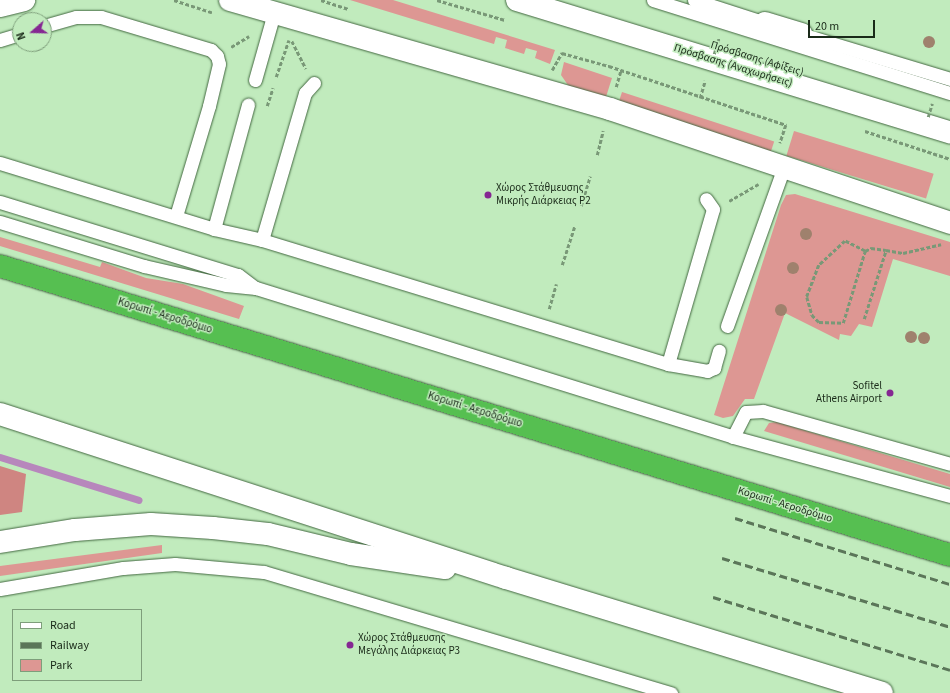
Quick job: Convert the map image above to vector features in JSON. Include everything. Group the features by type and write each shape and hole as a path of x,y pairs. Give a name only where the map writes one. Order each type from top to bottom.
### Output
{"highway":[{"name":"Κορωπί - Αεροδρόμιο","path":"0,266 950,555"}],"street":[{"path":"0,6 24,0"},
{"name":"Πρόσβασης (Αναχωρήσεις)","path":"517,0 950,132"},
{"name":"Πρόσβασης (Αφίξεις)","path":"564,0 950,117"},
{"path":"224,7 274,13 610,109 776,167 949,231"},
{"path":"765,23 801,34"},
{"path":"0,414 506,578 882,693"},
{"path":"0,542 75,530 151,524 213,528 506,578"}],"lane":[{"path":"653,0 950,94"},
{"path":"694,0 765,23"},
{"path":"255,80 274,13"},
{"path":"52,24 76,17 101,17 211,50 216,56 220,64 176,216"},
{"path":"801,34 950,79"},
{"path":"0,40 12,36"},
{"path":"262,240 305,93 314,83"},
{"path":"214,229 248,105"},
{"path":"0,163 176,216 214,229 262,240 668,364 707,371 714,368 719,351"},
{"path":"727,326 776,167"},
{"path":"0,202 238,275 256,288"},
{"path":"668,364 710,204"},
{"path":"0,222 104,253 226,285 256,288 733,437 950,496"},
{"path":"733,437 746,412 763,411 950,464"},
{"path":"0,590 131,567 208,565 264,572 671,693"}],"path":[{"path":"174,0 224,7"},
{"path":"321,0 358,12"},
{"path":"216,56 256,31"},
{"path":"290,37 314,83"},
{"path":"714,54 718,38"},
{"path":"546,70 558,65 562,53 786,125 776,167 710,204"},
{"path":"700,98 706,79"},
{"path":"928,117 932,104"},
{"path":"596,155 604,127"},
{"path":"581,206 590,176"},
{"path":"562,265 574,227"},
{"path":"866,251 843,323 819,322 812,315 808,297 819,265 845,241 866,251 886,250 908,252 935,247 949,231"},
{"path":"864,319 886,250"},
{"path":"547,315 556,284"}],"green space":[{"path":"350,0 393,0 555,50 550,64 535,58 537,51 526,48 524,54 505,48 507,40 496,37 494,44"},
{"path":"564,62 612,78 605,100 572,91 561,75"},
{"path":"622,92 774,141 770,156 617,106"},
{"path":"794,131 934,174 926,199 786,156"},
{"path":"795,194 950,242 950,276 893,259 872,327 859,324 851,336 840,334 839,340 785,313 754,399 745,399 733,416 723,418 714,415 781,205 786,195"},
{"path":"0,237 100,267 102,262 146,278 183,284 244,306 239,319 0,246"},
{"path":"777,422 950,474 950,487 764,431 769,423"},
{"path":"162,545 162,553 0,576 0,566"}],"shaded area":[{"path":"0,466 26,474 22,512 0,515"}],"waterway":[{"path":"0,457 139,500"}],"railway":[{"path":"735,518 950,584"},
{"path":"722,558 950,627"},
{"path":"713,597 950,670"}],"place":[{"name":"Χώρος Στάθμευσης Μικρής Διάρκειας P2","path":"488,195"},
{"name":"Sofitel Athens Airport","path":"890,393"},
{"name":"Χώρος Στάθμευσης Μεγάλης Διάρκειας P3","path":"350,645"}]}
